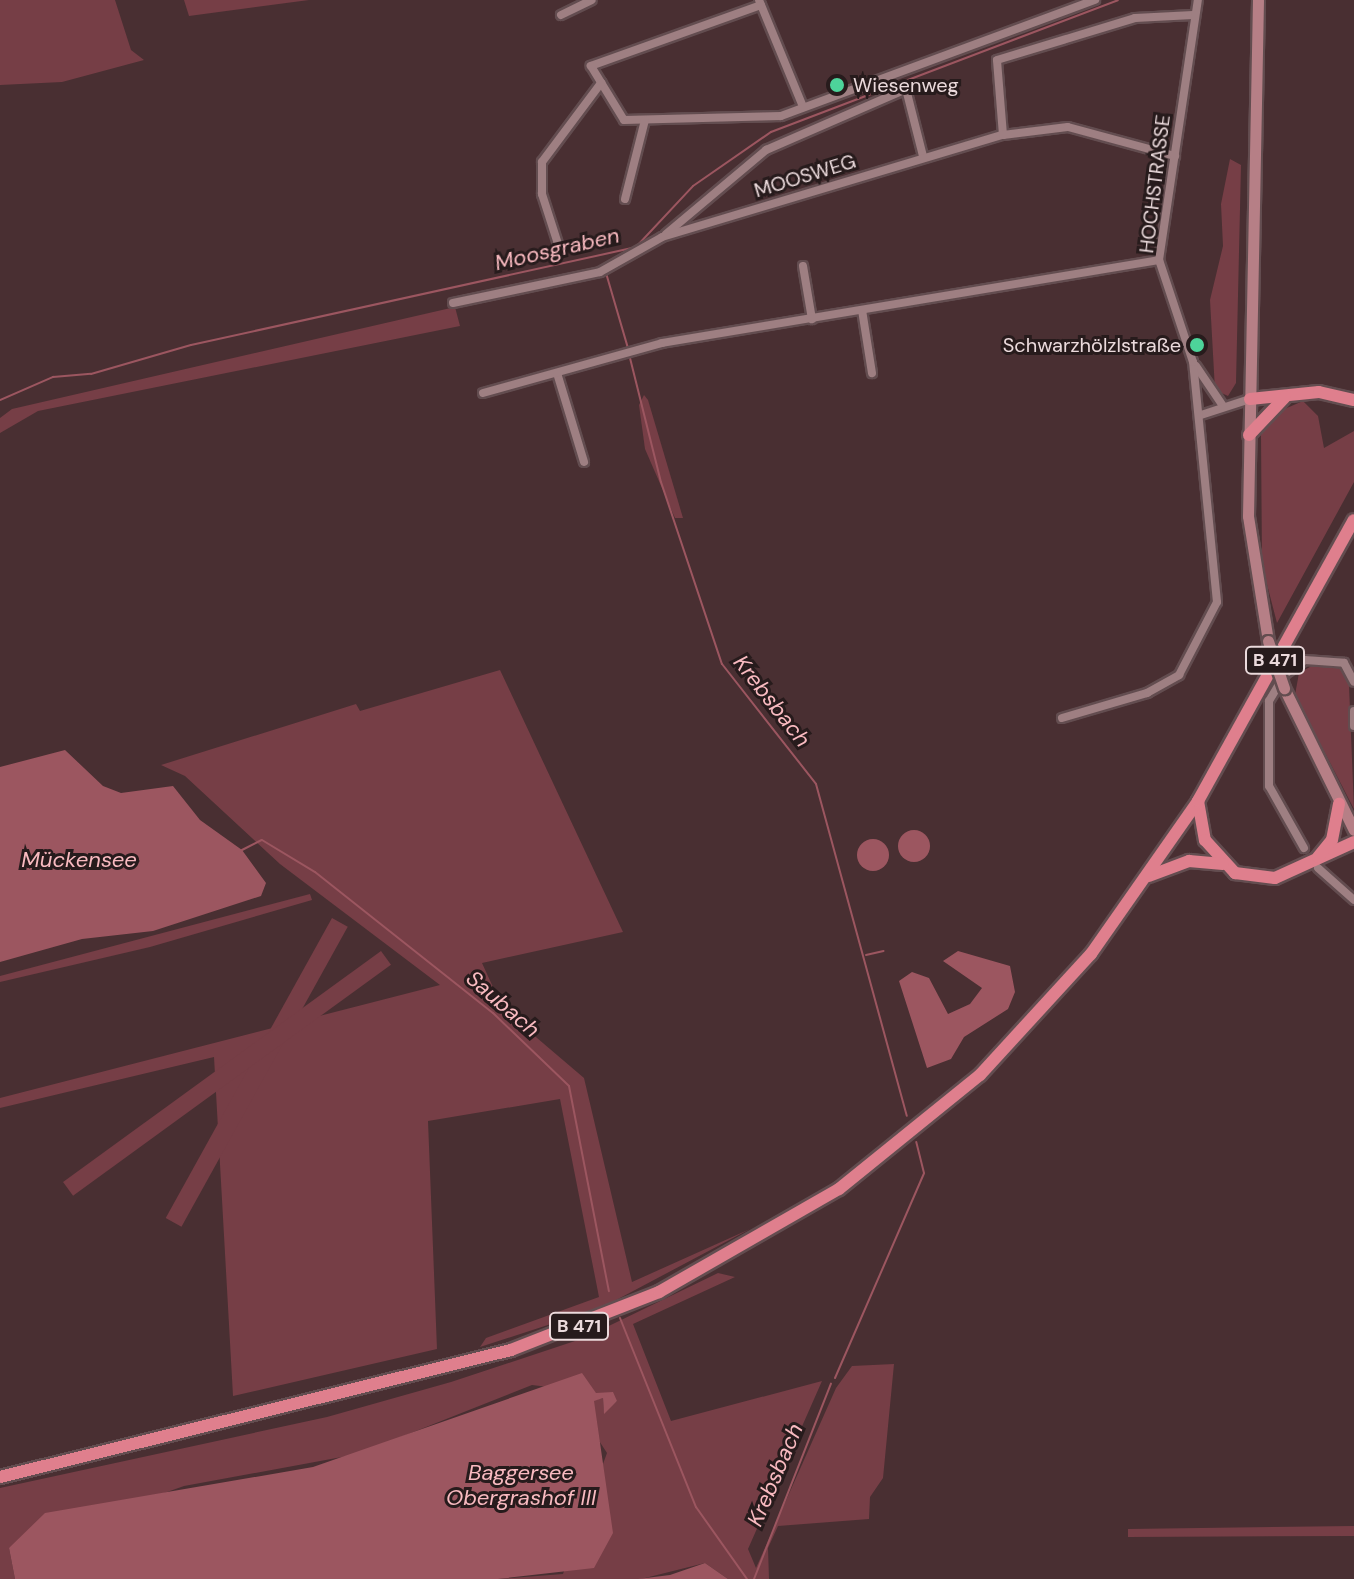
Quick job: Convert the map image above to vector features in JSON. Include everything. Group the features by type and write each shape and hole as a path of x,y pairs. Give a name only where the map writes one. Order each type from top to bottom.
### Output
{"highway":[{"path":"1250,399 1319,392 1354,400"},
{"path":"1249,435 1285,396"},
{"name":"B 471","path":"0,1477 451,1368 584,1324 708,1267 839,1189 949,1103 1048,1005 1149,876 1198,801 1354,520"},
{"path":"1198,801 1200,829 1223,864"},
{"path":"1317,864 1332,840 1339,804"},
{"path":"1149,876 1189,861 1223,864 1262,880 1317,864 1354,842"}],"main road":[{"path":"1258,0 1248,516 1268,641 1284,688 1354,830"}],"street":[{"path":"561,15 592,0"},
{"path":"803,107 760,3 591,66 624,120 781,116 1095,0"},
{"name":"HOCHSTRASSE","path":"1062,718 1147,693 1179,675 1217,602 1201,415 1193,362 1159,260 1193,15 1198,0"},
{"path":"1003,135 997,60 1123,21 1193,15"},
{"path":"559,247 542,194 542,162 601,83"},
{"path":"662,237 766,150 906,89 923,156"},
{"path":"625,199 645,120"},
{"name":"MOOSWEG","path":"453,303 605,269 662,237 923,156 1003,135 1068,127 1175,156"},
{"path":"683,217 690,228"},
{"path":"483,393 629,352 1159,260"},
{"path":"803,266 812,319"},
{"path":"862,310 872,373"},
{"path":"1193,362 1223,406"},
{"path":"557,373 584,462"},
{"path":"1201,415 1250,399"},
{"path":"1304,848 1269,786 1269,701 1285,674 1305,660 1344,663 1354,682"},
{"path":"1354,711 1354,726"},
{"path":"1317,864 1354,900"}],"shaded area":[{"path":"0,0 115,0 131,50 144,60 62,82 0,85"},
{"path":"184,0 309,0 189,16"},
{"path":"1230,159 1241,165 1236,383 1228,396 1215,390 1210,300 1223,246 1221,204"},
{"path":"455,307 460,326 38,411 0,433 0,418 12,409"},
{"path":"644,395 683,518 675,518 645,449 639,405"},
{"path":"1303,401 1318,416 1324,448 1354,431 1354,482 1277,623 1262,565 1261,435 1268,416"},
{"path":"1317,663 1341,669 1349,685 1354,809 1295,695 1299,673"},
{"path":"500,670 623,932 482,963 503,1009 584,1078 632,1282 750,1229 603,1307 480,1347 486,1338 599,1297 560,1099 428,1121 437,1349 233,1396 214,1057 0,1108 0,1098 440,985 280,864 185,776 161,765 356,704 360,711"},
{"path":"310,894 312,900 150,947 0,982 0,976"},
{"path":"332,918 348,927 181,1227 166,1218"},
{"path":"381,951 391,965 73,1196 63,1182"},
{"path":"718,1273 735,1277 633,1324 671,1421 822,1381 748,1549 756,1568 836,1388 852,1366 894,1364 883,1478 870,1497 869,1519 778,1526 768,1548 769,1579 728,1579 705,1563 641,1579 498,1579 563,1574 607,1453 594,1433 594,1400 603,1398 604,1412 617,1401 596,1393 532,1385 358,1454 184,1486 9,1548 15,1579 0,1579 0,1488 327,1417 451,1382 584,1338"},
{"path":"1354,1526 1354,1536 1128,1537 1128,1529"}],"water":[{"name":"Mückensee","path":"65,750 103,786 121,793 173,786 200,820 242,850 266,883 261,896 153,931 82,939 0,962 0,767"},
{"path":"914,830 925,835 930,846 925,857 914,862 903,857 898,846 903,835"},
{"path":"873,839 884,844 889,855 884,866 873,871 862,866 857,855 862,844"},
{"path":"958,951 1010,966 1015,992 1008,1009 964,1037 951,1059 927,1068 899,981 912,972 929,978 948,1014 970,1004 982,988 943,961"},
{"name":"Baggersee Obergrashof III","path":"582,1373 596,1393 613,1392 617,1401 604,1414 603,1398 594,1401 613,1533 594,1568 498,1579 15,1579 9,1548 45,1513 313,1467"},
{"path":"705,1563 728,1579 638,1579 670,1575"}],"waterway":[{"name":"Moosgraben","path":"0,400 53,377 91,374 191,345 636,247 693,186 771,132 1118,0"},
{"name":"Krebsbach","path":"606,273 628,348"},
{"name":"Krebsbach","path":"629,354 661,482 722,664 816,784 907,1116"},
{"name":"Saubach","path":"242,850 262,840 315,872 493,1013 569,1086 609,1291"},
{"path":"866,955 884,951"},
{"name":"Krebsbach","path":"835,1378 924,1173 916,1142"},
{"name":"Saubach","path":"620,1318 696,1507 747,1579"},
{"name":"Krebsbach","path":"754,1579 831,1384"}],"place":[{"name":"Wiesenweg","path":"837,85"},
{"name":"Schwarzhölzlstraße","path":"1197,345"}]}
